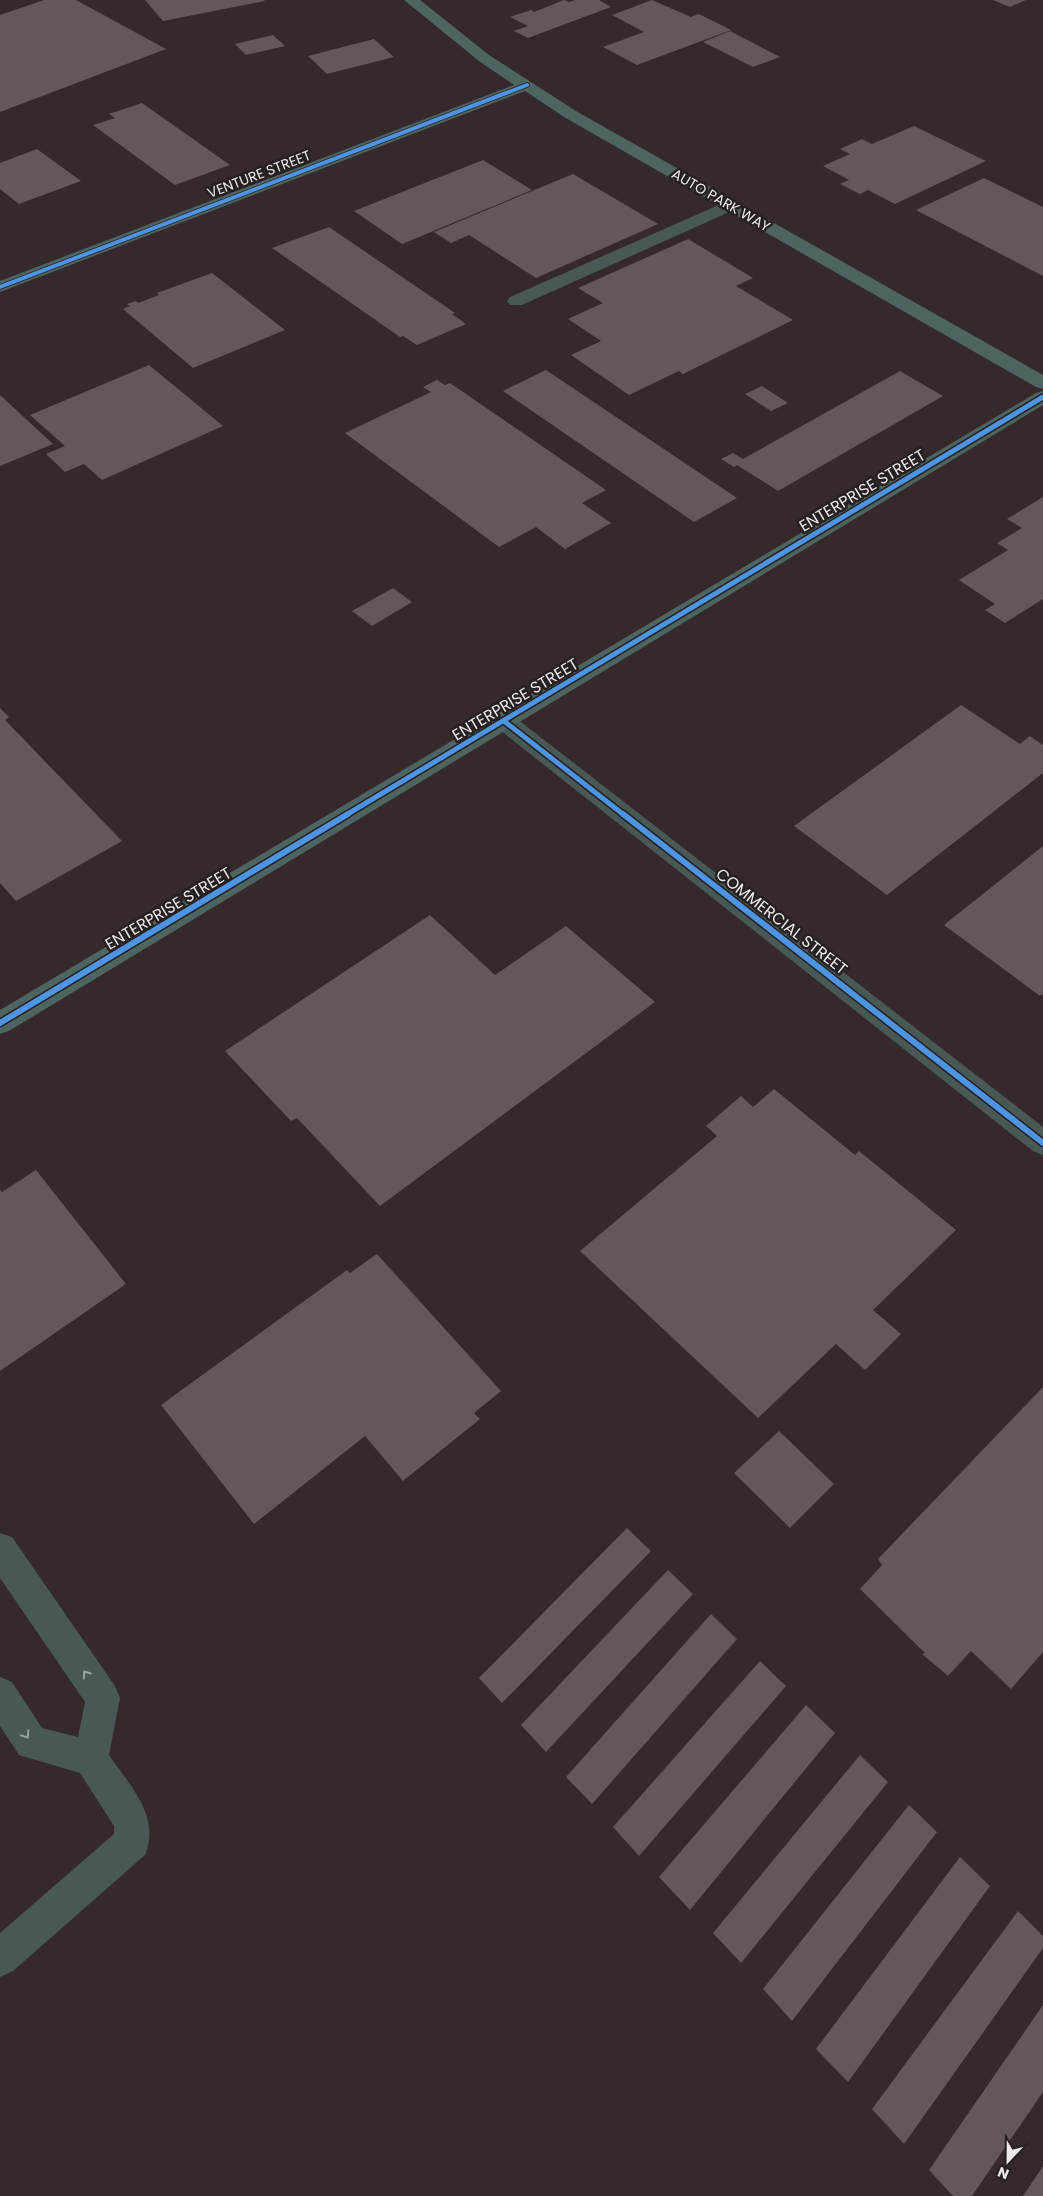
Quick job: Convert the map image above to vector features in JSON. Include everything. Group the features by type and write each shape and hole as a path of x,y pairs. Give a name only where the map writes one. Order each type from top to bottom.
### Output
{"street":[{"name":"AUTO PARK WAY","path":"411,0 484,58 570,114 1043,383"},
{"name":"VENTURE STREET","path":"0,287 527,85"},
{"path":"516,301 730,205"},
{"name":"ENTERPRISE STREET","path":"0,1023 1043,397"},
{"name":"COMMERCIAL STREET","path":"504,721 1043,1143"},
{"path":"0,1549 103,1698 91,1758"},
{"path":"0,1694 31,1743 91,1758 132,1822 132,1842 0,1958"}],"shaded area":[{"path":"0,0 1043,0 1043,2196 0,2196"}],"building":[{"path":"44,0 76,0 166,49 0,112 0,15"},
{"path":"145,0 264,0 265,1 163,21"},
{"path":"564,0 569,2 575,0 599,0 611,7 528,38 514,31 528,26 510,17 531,10 534,12"},
{"path":"652,0 691,17 699,14 731,30 637,65 603,47 644,32 612,15"},
{"path":"993,0 1026,0 1010,7"},
{"path":"730,31 780,57 753,67 703,42"},
{"path":"273,35 285,46 246,55 235,44"},
{"path":"374,39 394,57 327,74 308,56"},
{"path":"142,103 230,165 175,185 93,125 115,118 109,114"},
{"path":"914,126 986,161 895,204 868,190 860,194 840,184 849,180 823,166 850,154 840,149 862,139 872,144"},
{"path":"37,149 81,181 19,204 0,189 0,163"},
{"path":"483,160 532,190 402,244 354,211"},
{"path":"573,174 658,224 536,278 469,235 451,243 434,232"},
{"path":"984,178 1043,207 1043,276 916,210"},
{"path":"329,227 455,313 452,314 466,324 417,345 403,336 400,337 272,248"},
{"path":"688,239 753,278 736,286 793,320 683,374 679,371 629,395 571,355 601,341 568,319 603,303 578,288"},
{"path":"212,273 285,330 193,368 123,309 130,306 127,304 136,301 138,303 159,295 157,293"},
{"path":"149,365 223,426 102,480 84,464 65,472 46,454 65,446 30,415"},
{"path":"546,370 737,498 694,522 503,391"},
{"path":"900,371 943,396 778,491 737,465 734,467 721,459 733,453 743,459"},
{"path":"437,380 445,385 450,383 606,490 582,503 611,523 565,549 536,527 499,547 345,433 431,392 423,387"},
{"path":"762,386 788,403 771,411 745,394"},
{"path":"0,395 53,444 0,466"},
{"path":"1043,497 1043,599 1005,623 985,610 995,604 959,580 1008,550 997,543 1022,528 1007,519"},
{"path":"393,588 412,602 372,626 352,611"},
{"path":"961,705 1020,744 1030,736 1043,745 1043,773 887,895 794,826"},
{"path":"0,708 9,717 5,720 122,841 16,901 0,883"},
{"path":"1043,846 1043,994 1040,996 944,925"},
{"path":"430,915 495,975 566,926 655,1002 380,1206 297,1118 291,1121 225,1051"},
{"path":"774,1089 855,1155 859,1151 956,1230 873,1310 901,1334 865,1370 836,1344 758,1418 580,1251 717,1136 706,1126 741,1096 753,1107"},
{"path":"36,1170 126,1284 0,1371 0,1190 2,1192"},
{"path":"377,1254 501,1391 474,1413 480,1419 403,1481 365,1436 254,1524 161,1405 347,1270 350,1273"},
{"path":"1043,1387 1043,1652 1011,1689 971,1651 948,1676 922,1654 925,1653 860,1589 882,1565 878,1559"},
{"path":"779,1431 834,1484 790,1528 734,1473"},
{"path":"627,1528 651,1551 502,1703 479,1678"},
{"path":"668,1570 693,1594 546,1752 521,1725"},
{"path":"711,1614 737,1639 592,1804 566,1777"},
{"path":"760,1661 786,1686 639,1856 613,1827"},
{"path":"806,1705 835,1733 690,1910 659,1877"},
{"path":"860,1755 888,1782 741,1963 713,1933"},
{"path":"909,1805 937,1832 792,2021 763,1989"},
{"path":"960,1857 990,1886 848,2082 816,2049"},
{"path":"1018,1911 1043,1936 1043,1948 904,2144 872,2109"},
{"path":"1043,2005 1043,2092 972,2196 953,2196 929,2170"},
{"path":"1043,2166 1043,2196 1023,2196"}],"cycle path":[{"path":"0,287 527,85"},
{"path":"0,1023 1043,397"},
{"path":"504,721 1043,1143"}]}
